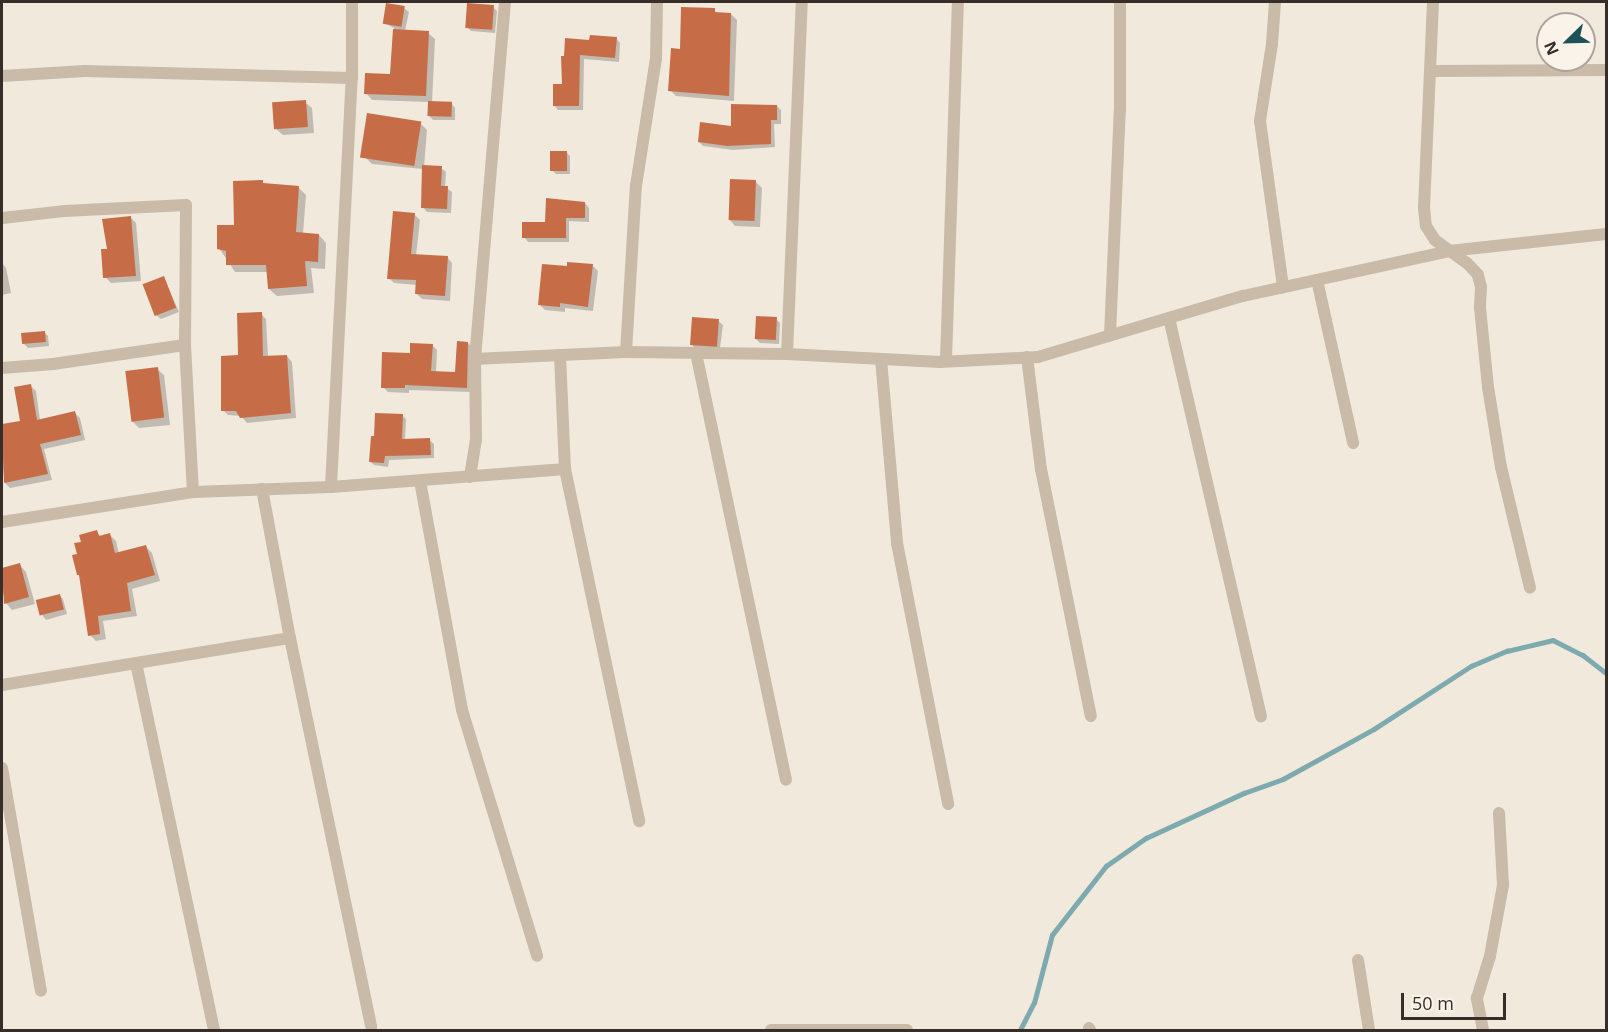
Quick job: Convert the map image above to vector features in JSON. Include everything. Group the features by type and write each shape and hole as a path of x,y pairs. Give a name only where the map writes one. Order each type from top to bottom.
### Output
{"street":[{"path":"331,487 352,78 352,2"},
{"path":"470,477 476,440 476,359 505,2"},
{"path":"626,352 636,186 656,59 657,2"},
{"path":"787,354 802,2"},
{"path":"940,362 946,360 947,354 958,2"},
{"path":"1110,335 1120,110 1120,2"},
{"path":"1275,2 1272,44 1260,121 1282,287"},
{"path":"1433,2 1424,208 1426,226 1435,240 1478,275 1494,421 1503,475 1530,588"},
{"path":"1431,71 1606,70"},
{"path":"2,76 85,71 352,78"},
{"path":"2,218 64,211 186,205 185,345 193,492"},
{"path":"476,359 626,352 787,354 940,362 1038,357 1282,287 1449,251 1606,234"},
{"path":"1317,280 1353,443"},
{"path":"1169,318 1261,717"},
{"path":"2,368 53,364 185,345"},
{"path":"696,353 786,780"},
{"path":"560,355 565,469 639,821"},
{"path":"1027,357 1041,469 1091,716"},
{"path":"881,359 897,543 948,804"},
{"path":"2,522 193,492 331,487 565,469"},
{"path":"420,481 462,710 537,956"},
{"path":"262,489 290,638 371,1027"},
{"path":"2,685 290,638"},
{"path":"136,663 214,1030"},
{"path":"2,768 41,991"},
{"path":"1483,1030 1477,998 1490,956 1503,885 1498,813"},
{"path":"1358,960 1369,1030"},
{"path":"771,1030 907,1030"}],"building":[{"path":"386,3 405,6 401,27 383,24"},
{"path":"467,3 494,5 492,30 465,28"},
{"path":"681,7 715,8 715,12 731,13 729,96 668,91 671,48 680,49"},
{"path":"393,29 429,31 426,96 364,94 365,73 390,74"},
{"path":"590,35 617,37 615,58 580,55 579,106 553,106 553,84 562,84 561,56 564,56 565,38 589,40"},
{"path":"306,100 308,127 274,129 272,102"},
{"path":"428,101 452,102 451,117 427,116"},
{"path":"731,104 777,105 777,120 771,120 771,144 727,146 698,142 700,122 731,126"},
{"path":"367,113 421,122 414,166 360,157"},
{"path":"550,151 567,151 567,171 550,171"},
{"path":"422,165 442,166 441,186 448,186 447,209 421,208"},
{"path":"730,179 756,180 755,221 729,220"},
{"path":"263,180 263,183 299,186 296,232 319,234 318,262 305,261 307,286 268,289 266,265 226,265 226,251 217,249 217,225 234,225 233,181"},
{"path":"546,198 585,202 585,218 566,218 566,238 522,238 522,222 545,222"},
{"path":"393,211 415,213 411,254 448,256 445,296 415,294 416,280 387,279"},
{"path":"131,216 136,276 103,278 101,249 107,249 102,219"},
{"path":"567,262 593,264 588,307 560,303 560,307 538,305 542,264 567,266"},
{"path":"164,276 176,308 155,316 143,284"},
{"path":"262,312 263,356 287,355 291,413 240,418 236,411 221,411 221,356 238,355 237,313"},
{"path":"756,316 777,317 776,340 755,339"},
{"path":"692,317 719,319 717,347 690,345"},
{"path":"45,331 46,342 22,344 21,333"},
{"path":"457,341 468,342 467,388 405,385 405,388 381,388 382,352 410,353 410,343 433,344 431,371 455,372"},
{"path":"158,367 164,418 131,422 125,371"},
{"path":"31,384 37,420 75,411 81,435 40,444 48,474 4,483 2,424 20,421 14,387"},
{"path":"375,413 403,414 402,439 430,438 431,455 385,456 384,463 369,462 371,436 374,436"},
{"path":"97,530 99,536 110,533 115,553 146,545 155,575 127,583 131,611 98,616 100,634 88,636 79,575 77,575 72,555 77,554 74,543 81,542 79,535"},
{"path":"20,563 29,597 4,604 2,568"},
{"path":"60,594 64,610 40,616 36,600"}],"waterway":[{"path":"1020,1030 1034,1003 1052,935 1106,866 1146,838 1244,793 1283,779 1374,729 1471,666 1507,651 1553,640 1583,655 1606,673"}]}
